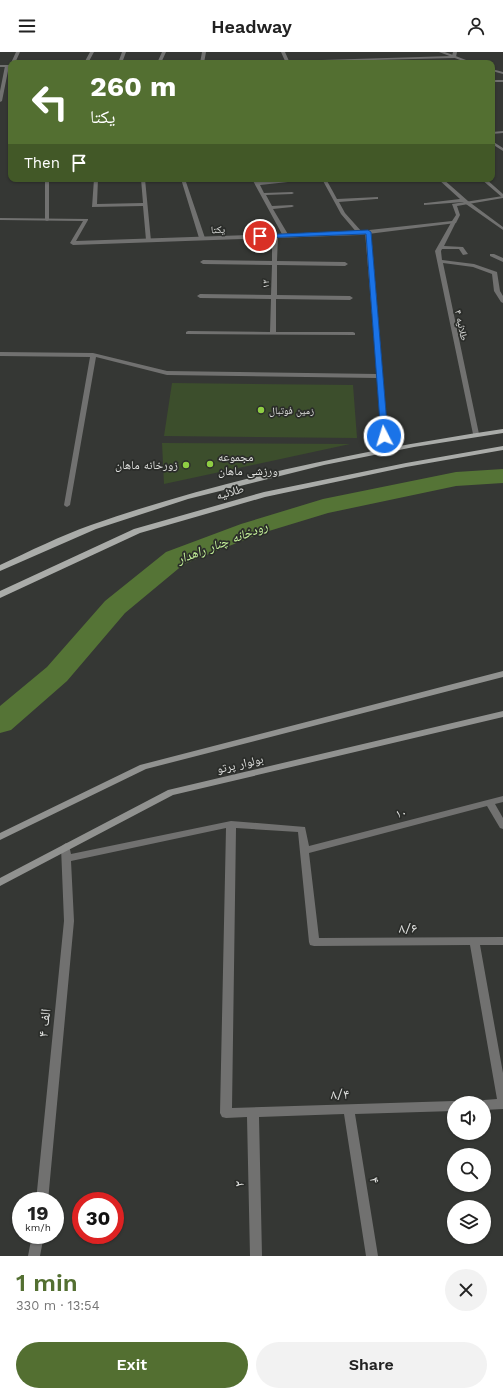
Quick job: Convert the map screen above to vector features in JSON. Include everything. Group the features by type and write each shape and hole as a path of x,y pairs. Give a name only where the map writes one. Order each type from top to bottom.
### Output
{"main road":[{"name":"طلائیه","path":"0,568 93,527 185,497 324,463 386,450 476,434 503,431"},
{"name":"طلائیه","path":"0,595 137,531 264,495 406,465 503,448"},
{"name":"بولوار پرتو","path":"0,837 143,767 503,674"},
{"name":"بولوار پرتو","path":"0,882 171,792 503,714"}],"street":[{"path":"441,52 463,60"},
{"path":"454,57 455,52"},
{"path":"371,60 454,57"},
{"path":"0,101 8,70"},
{"path":"46,182 47,220"},
{"path":"96,182 94,206 145,204"},
{"path":"143,182 149,240"},
{"path":"183,182 202,238"},
{"path":"256,182 286,236"},
{"path":"326,182 343,214 360,233"},
{"path":"443,182 465,201 503,228"},
{"path":"486,182 503,197"},
{"path":"263,194 292,193"},
{"path":"426,204 503,197"},
{"path":"336,201 376,198"},
{"path":"454,222 458,215 454,205 465,201"},
{"path":"270,208 292,206"},
{"name":"یکتا","path":"0,219 86,220 73,243 360,233 454,222"},
{"name":"طلائیه ۴","path":"454,222 438,251 476,434"},
{"path":"368,232 386,450"},
{"name":"۱۲","path":"273,333 275,236"},
{"path":"440,247 461,248 465,254"},
{"path":"492,255 503,260"},
{"path":"440,261 474,266 495,274 497,291 503,301"},
{"path":"203,262 345,264"},
{"path":"200,296 350,298"},
{"path":"188,333 353,334"},
{"path":"0,354 93,355 167,373 380,376"},
{"path":"67,505 93,355"},
{"name":"۱۰","path":"304,850 503,799"},
{"path":"490,803 503,826"},
{"path":"67,858 231,824 302,829 304,850"},
{"name":"۸/۴","path":"231,824 226,1113 447,1106"},
{"name":"۴ الف","path":"43,1192 69,921 66,847"},
{"name":"۸/۶","path":"304,850 314,942 503,941"},
{"path":"474,941 503,1104 491,1104"},
{"name":"۴","path":"349,1109 372,1256"},
{"name":"۲","path":"253,1112 256,1256"},
{"path":"34,1256 36,1244"}],"green space":[{"name":"زمین فوتبال","path":"172,383 353,385 357,438 164,436"},
{"name":"مجموعه ورزشی ماهان","path":"162,443 350,444 164,484"}],"waterway":[{"name":"رودخانه چنار راهدار","path":"0,723 57,674 115,607 175,558 250,529 323,507 456,479 503,476"}],"place":[{"name":"زمین فوتبال","path":"261,410"},
{"name":"مجموعه ورزشی ماهان","path":"210,464"},
{"name":"زورخانه ماهان","path":"186,465"}],"route":[{"path":"260,236 368,232 384,436"}]}
